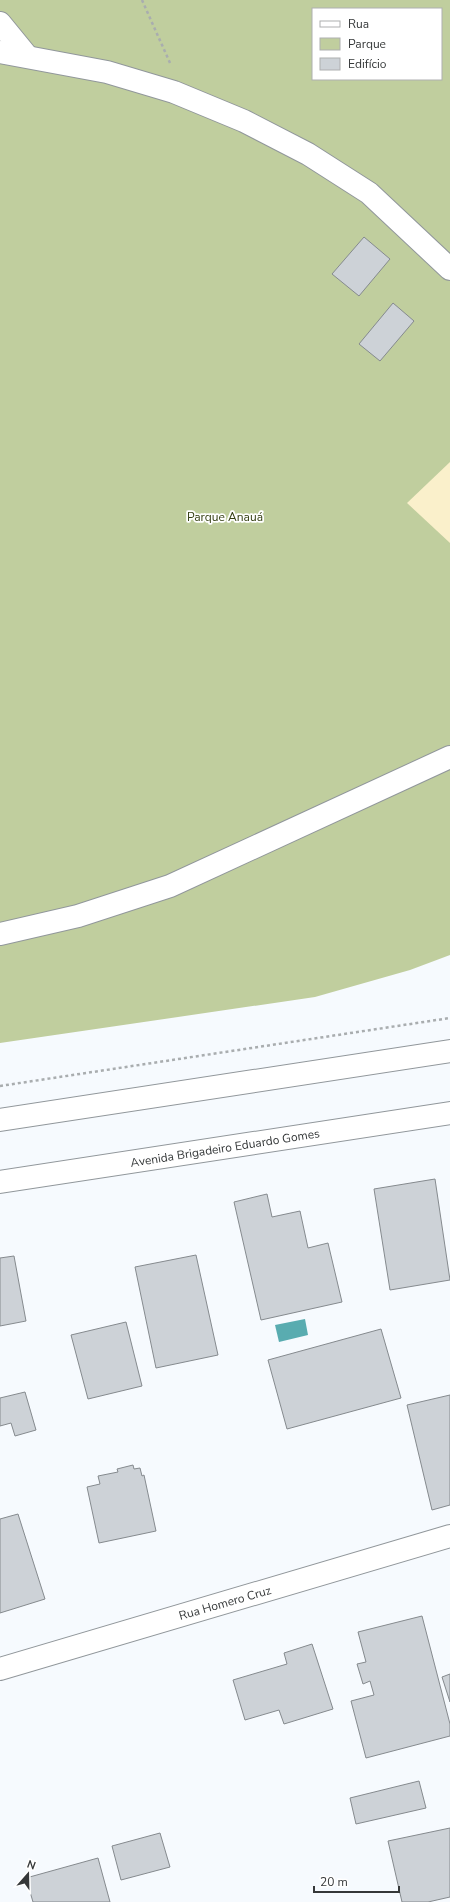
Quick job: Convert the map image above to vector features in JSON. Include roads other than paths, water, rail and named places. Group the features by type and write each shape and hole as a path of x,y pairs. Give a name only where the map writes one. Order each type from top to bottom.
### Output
{"main road":[{"path":"0,23 27,56"},
{"path":"0,52 107,72 174,92 244,121 308,154 369,193 450,269"},
{"path":"0,934 78,916 170,886 450,757"},
{"path":"0,1120 450,1051"},
{"name":"Avenida Brigadeiro Eduardo Gomes","path":"0,1182 450,1113"},
{"name":"Rua Homero Cruz","path":"0,1669 450,1536"}],"water":[{"path":"305,1319 308,1335 279,1342 275,1325"}],"park label":[{"name":"Parque Anauá","path":"225,517"}]}
